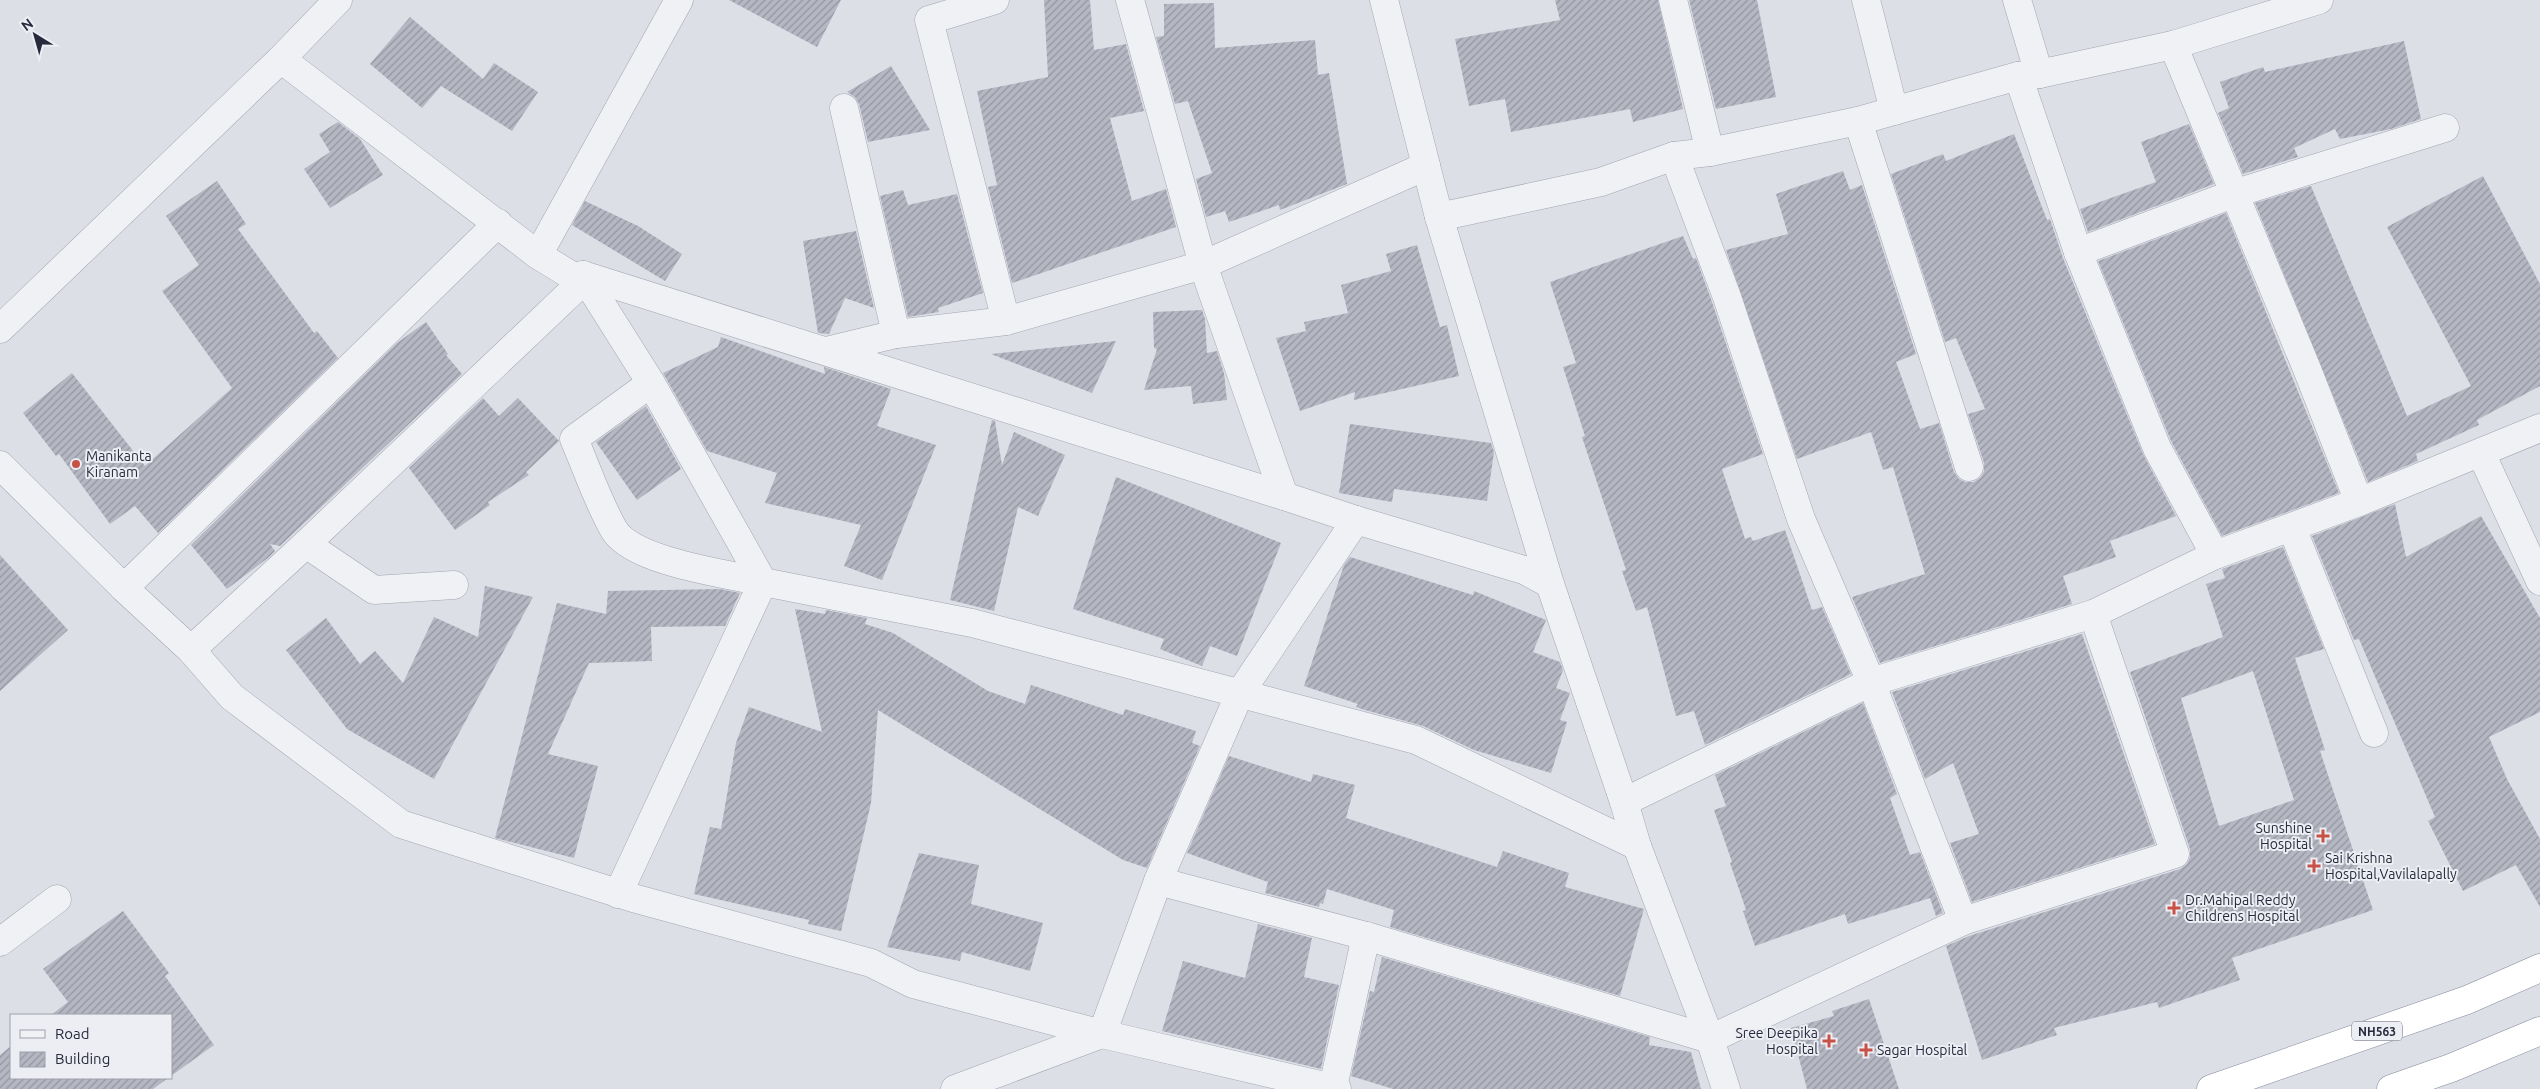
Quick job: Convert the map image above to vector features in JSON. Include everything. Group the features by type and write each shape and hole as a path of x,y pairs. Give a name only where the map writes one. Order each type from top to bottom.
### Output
{"highway":[{"name":"NH563","path":"2211,1089 2467,1000 2540,968"},
{"path":"2391,1089 2451,1068 2540,1031"}],"street":[{"path":"538,256 679,0"},
{"path":"995,0 929,20 1006,322"},
{"path":"1130,0 1203,265 1284,496"},
{"path":"1384,0 1439,217 1550,584 1624,802 1637,846 1710,1039 1726,1089"},
{"path":"1673,0 1710,152"},
{"path":"1866,0 1894,111"},
{"path":"2017,0 2028,75 2078,252 2157,448 2215,555"},
{"path":"1439,217 1601,182 1674,156 1710,152 1858,121 2028,75 2173,45 2319,0"},
{"path":"0,330 281,59 324,4"},
{"path":"2173,45 2233,194 2307,369 2359,502"},
{"path":"281,59 498,223 538,256 582,278 826,351 1356,520 1524,570 1550,584"},
{"path":"844,108 896,334"},
{"path":"1858,121 1969,467"},
{"path":"2078,252 2233,194 2445,128"},
{"path":"1674,156 1727,297 1800,518 1872,682 1963,921"},
{"path":"826,351 896,334 1006,322 1203,265 1426,166"},
{"path":"124,588 498,223"},
{"path":"582,278 651,383 763,582"},
{"path":"190,650 306,544 582,278"},
{"path":"651,383 574,439 615,532 635,547 659,560 972,623 1416,740 1637,846"},
{"path":"1624,802 1872,682 2093,614 2215,555 2359,502 2540,428"},
{"path":"2482,453 2540,581"},
{"path":"0,465 124,588 190,650 232,697 401,824 618,894 871,963 913,984 1102,1034 1335,1088 1366,936"},
{"path":"955,1089 1102,1034 1158,881 1240,693 1356,520"},
{"path":"2292,528 2374,733"},
{"path":"306,544 374,590 454,585"},
{"path":"618,894 763,582"},
{"path":"1158,881 1366,936 1710,1039 1963,921 2175,854 2093,614"},
{"path":"0,942 57,899"}],"building":[{"path":"729,0 841,0 817,47"},
{"path":"1044,0 1090,0 1094,50 1126,44 1144,111 1110,118 1132,201 1166,189 1176,227 1012,283 988,187 997,185 977,91 1048,77"},
{"path":"1555,0 1658,0 1683,109 1633,122 1630,109 1511,132 1505,99 1469,106 1455,39 1560,20"},
{"path":"1689,0 1757,0 1776,97 1716,109"},
{"path":"1214,3 1215,48 1315,40 1318,75 1329,73 1347,184 1280,210 1279,205 1229,222 1225,211 1206,217 1196,179 1212,173 1188,101 1175,104 1156,37 1164,36 1164,4"},
{"path":"410,17 483,79 494,63 538,92 512,131 441,86 422,108 370,64"},
{"path":"2404,41 2421,119 2391,129 2340,139 2335,129 2294,148 2298,157 2243,174 2218,113 2229,108 2220,82 2263,67 2265,72"},
{"path":"891,66 930,130 868,142 859,104 855,97 847,92"},
{"path":"338,122 360,139 383,175 330,208 304,169 330,152 319,134"},
{"path":"2189,124 2214,184 2088,232 2080,209 2156,182 2141,142"},
{"path":"2014,134 2047,220 2050,219 2063,258 2143,454 2176,516 2110,541 2116,557 2063,576 2072,604 1880,663 1852,597 1925,574 1893,467 1883,470 1871,432 1797,459 1726,250 1788,234 1776,194 1843,171 1850,190 1862,185 1916,354 1896,362 1920,429 1939,423 1954,472 1959,479 1965,482 1974,482 1981,477 1984,471 1984,463 1968,414 1985,409 1956,338 1945,342 1891,174 1943,154 1946,161"},
{"path":"2483,176 2540,284 2540,386 2477,420 2479,425 2416,454 2418,461 2368,482 2255,203 2311,186 2407,416 2471,386 2387,227"},
{"path":"217,181 246,224 238,229 314,333 317,331 338,358 158,533 135,506 110,524 59,454 56,456 23,413 72,373 145,466 232,388 162,291 199,265 166,216"},
{"path":"903,190 908,205 957,194 983,293 938,308 939,312 908,317 880,196"},
{"path":"585,201 638,226 682,254 665,281 572,225"},
{"path":"2226,213 2339,493 2222,536 2171,441 2098,261"},
{"path":"856,231 874,308 845,298 829,334 818,333 803,241"},
{"path":"1683,236 1693,259 1696,258 1763,454 1722,469 1745,539 1751,537 1753,541 1785,530 1812,610 1822,607 1851,674 1705,745 1694,711 1676,716 1647,607 1636,611 1622,571 1626,570 1582,437 1585,436 1563,367 1576,363 1550,282"},
{"path":"1417,245 1440,327 1447,325 1459,376 1354,400 1355,392 1300,411 1276,338 1306,331 1304,322 1348,313 1341,285 1391,271 1386,254"},
{"path":"1202,310 1205,319 1207,353 1217,351 1224,373 1227,400 1193,404 1191,386 1144,390 1157,349 1154,348 1153,312"},
{"path":"426,322 448,354 446,355 462,374 280,546 270,544 275,551 268,558 227,589 191,545 397,343"},
{"path":"721,337 825,374 824,367 891,389 877,426 936,445 882,580 844,566 861,525 765,503 777,473 707,451 663,373 718,347"},
{"path":"1116,341 1092,393 991,354"},
{"path":"483,398 499,416 518,398 559,441 526,472 529,475 488,502 490,505 455,530 409,468"},
{"path":"646,406 681,469 637,500 596,442"},
{"path":"992,420 995,421 1002,465 1014,432 1065,455 1038,516 1018,507 994,611 950,600"},
{"path":"1350,424 1491,443 1494,452 1487,501 1394,489 1392,502 1339,493"},
{"path":"1116,477 1281,543 1237,656 1210,646 1202,666 1160,649 1164,639 1073,609"},
{"path":"2395,504 2406,557 2481,516 2540,618 2540,712 2489,737 2507,779 2540,839 2540,907 2516,865 2463,891 2428,821 2435,817 2359,639 2354,640 2312,536"},
{"path":"2283,547 2324,649 2295,658 2325,750 2320,751 2373,910 2232,958 2240,980 2159,1008 2157,1002 2054,1028 2057,1035 1982,1060 1946,946 1969,936 2180,869 2187,864 2190,857 2190,849 2130,672 2223,637 2206,584 2225,578 2222,569","holes":["2253,671 2294,800 2219,826 2181,698"]},
{"path":"0,555 68,630 0,691"},
{"path":"1350,557 1473,595 1474,591 1546,620 1533,652 1560,662 1563,670 1556,688 1570,693 1560,720 1567,722 1551,773 1474,750 1423,726 1356,707 1358,704 1304,686 1344,565"},
{"path":"485,586 533,597 434,779 347,729 286,650 326,618 360,664 375,651 403,683 434,617 478,637"},
{"path":"720,589 740,593 725,626 651,627 652,661 589,663 548,754 598,766 574,858 495,838 557,603 606,614 608,591"},
{"path":"795,609 825,614 826,610 867,618 865,624 893,633 988,691 1025,704 1031,685 1123,715 1125,709 1196,731 1192,743 1200,746 1147,868 1123,860 878,710 871,803 841,931 808,924 809,920 694,894 710,827 721,829 736,743 749,707 822,732"},
{"path":"2082,634 2155,844 1972,902 1950,843 1979,834 1953,763 1925,779 1892,692"},
{"path":"1863,703 1897,794 1890,798 1910,855 1920,852 1943,913 1936,916 1930,898 1848,924 1845,914 1755,946 1743,911 1746,910 1730,863 1732,862 1714,810 1726,806 1715,775"},
{"path":"1229,756 1311,782 1313,774 1355,785 1346,818 1497,867 1503,851 1569,873 1565,887 1644,909 1620,996 1390,927 1394,910 1327,889 1323,904 1320,903 1319,907 1265,893 1268,882 1187,853"},
{"path":"919,853 979,865 971,904 1043,923 1030,971 962,952 960,961 887,947"},
{"path":"123,911 169,973 165,976 214,1045 172,1075 172,1014 52,1014 68,1002 43,969"},
{"path":"1258,924 1312,938 1304,977 1339,985 1321,1069 1162,1031 1183,961 1245,978"},
{"path":"1382,957 1650,1037 1649,1045 1691,1052 1701,1089 1393,1089 1351,1076 1370,991 1374,992"},
{"path":"1869,999 1899,1089 1807,1089 1791,1028 1834,1016 1832,1011"},
{"path":"10,1047 10,1079 167,1079 153,1089 0,1089 0,1055"}],"place":[{"name":"Manikanta Kiranam","path":"76,464"},
{"name":"Sunshine Hospital","path":"2323,836"},
{"name":"Sai Krishna Hospital,Vavilalapally","path":"2314,866"},
{"name":"Dr.Mahipal Reddy Childrens Hospital","path":"2174,908"},
{"name":"Sree Deepika Hospital","path":"1829,1041"},
{"name":"Sagar Hospital","path":"1866,1050"}]}
